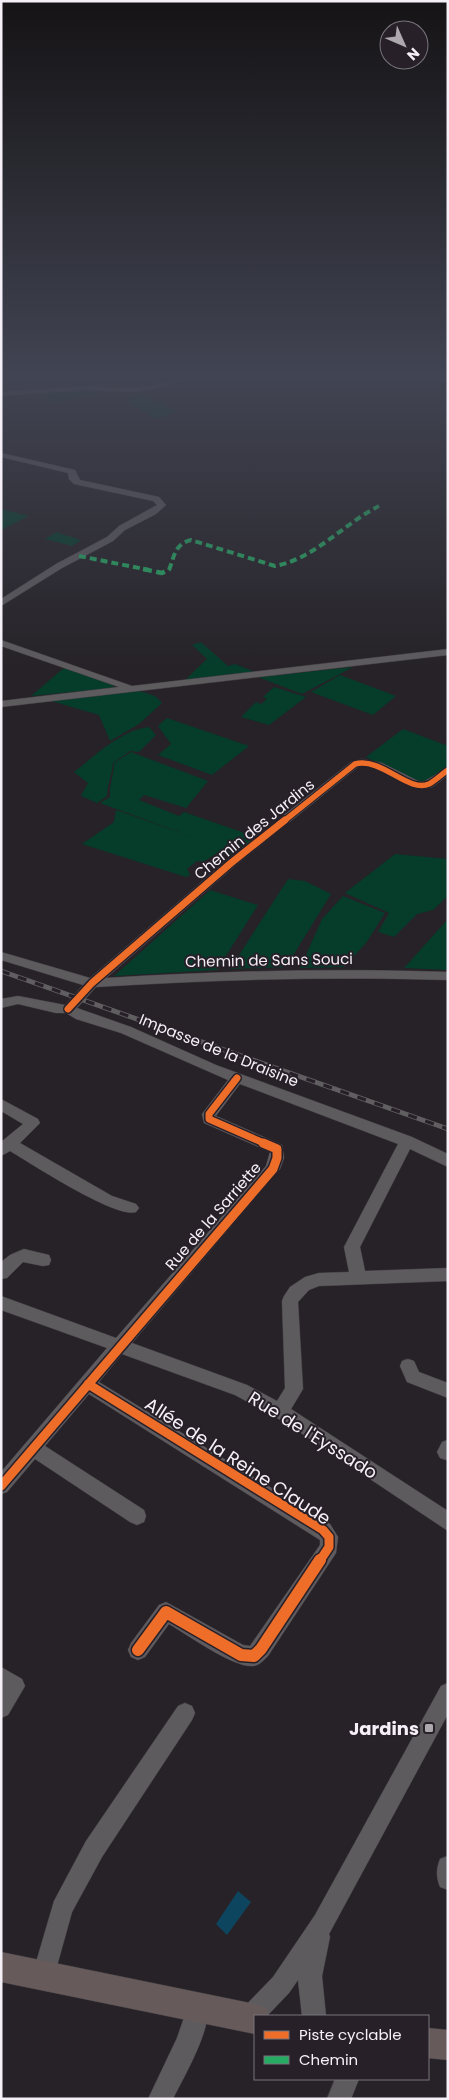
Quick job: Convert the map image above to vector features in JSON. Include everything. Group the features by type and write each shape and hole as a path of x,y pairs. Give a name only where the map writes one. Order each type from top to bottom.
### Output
{"main road":[{"path":"1,1967 252,2019"},
{"path":"429,2043 448,2046"}],"street":[{"path":"1,603 59,566 110,539 122,528 153,512 162,504 156,500 77,482 73,479 72,474"},
{"path":"1,643 131,688"},
{"path":"1,704 448,652"},
{"name":"Chemin des Jardins","path":"92,983 231,863 355,764 362,761 374,764 418,786 429,784 448,770"},
{"name":"Chemin de Sans Souci","path":"1,956 92,983 194,977 393,974 448,976"},
{"path":"68,1009 92,983"},
{"name":"Impasse de la Draisine","path":"1,1004 18,1000 56,1009 68,1009 81,1016 126,1030 237,1078 407,1141 448,1161"},
{"name":"Rue de la Sarriette","path":"118,1346 273,1169 277,1158 276,1149 209,1120 209,1114 237,1078"},
{"path":"1,1104 33,1123 5,1148 107,1200 131,1208"},
{"path":"358,1278 352,1248 407,1141"},
{"path":"1,1273 17,1257 26,1254 43,1260"},
{"path":"280,1412 294,1390 290,1301 296,1289 308,1280 448,1274"},
{"name":"Rue de l'Eyssado","path":"1,1303 242,1390 280,1412 448,1522"},
{"path":"1,1486 118,1346"},
{"path":"408,1366 413,1377 448,1391"},
{"name":"Allée de la Reine Claude","path":"88,1384 323,1530 329,1537 329,1547 261,1649 254,1656 241,1655 166,1612 138,1650"},
{"path":"33,1448 137,1516"},
{"path":"1,1676 15,1686 1,1708"},
{"path":"255,2015 281,1985 323,1923 448,1693"},
{"path":"44,1976 62,1909 94,1849 185,1713"},
{"path":"448,1866 448,1879"},
{"path":"314,2015 308,1985 309,1968 323,1923"},
{"path":"160,2099 188,2042 198,2008"},
{"path":"339,2099 347,2080"}],"green space":[{"path":"1,509 29,516 1,530"},
{"path":"56,532 81,540 72,546 45,539"},
{"path":"201,642 228,666 235,664 255,672 185,680 207,659 192,645"},
{"path":"65,667 115,685 112,688 31,696"},
{"path":"353,667 302,694 258,677"},
{"path":"340,675 396,696 373,715 311,692"},
{"path":"274,687 306,697 269,725 241,717 256,702 261,704 267,699 263,697"},
{"path":"137,690 155,696 162,703 139,724 110,741 99,715 48,700"},
{"path":"167,718 249,746 212,775 158,755 171,744 158,726"},
{"path":"149,727 156,735 139,752 130,751 113,763 107,796 97,803 81,796 88,783 74,772 119,738 139,729"},
{"path":"403,729 448,746 448,766 425,783 415,783 366,757"},
{"path":"131,752 208,781 186,808 144,795 139,800 179,816 184,812 256,837 234,858 219,852 203,862 197,861 187,869 190,875 186,877 82,844 114,822 116,810 196,838 100,803 110,797 114,763"},
{"path":"395,854 448,859 448,896 433,910 417,914 394,937 378,932 389,913 345,893"},
{"path":"288,879 305,881 331,894 286,967 230,969"},
{"path":"210,890 258,905 217,970 114,976"},
{"path":"343,896 385,913 366,943 344,967 300,968 322,919"},
{"path":"448,919 448,970 404,968"}],"water":[{"path":"238,1891 251,1902 227,1935 216,1924"}],"railway":[{"path":"1,971 448,1129"}],"marked path":[{"path":"79,556 162,573 170,570 171,560 178,546 191,540 275,566 302,558 366,512 379,506"}],"cycle path":[{"path":"68,1009 92,983 231,863 355,764 362,762 378,765 419,786 429,784 448,770"},
{"path":"1,1486 119,1346 273,1169 277,1158 277,1149 209,1119 209,1114 237,1078"},
{"path":"88,1384 323,1530 329,1537 329,1547 261,1649 254,1656 241,1655 166,1612 138,1650"}],"place":[{"name":"Jardins","path":"429,1728"}]}
